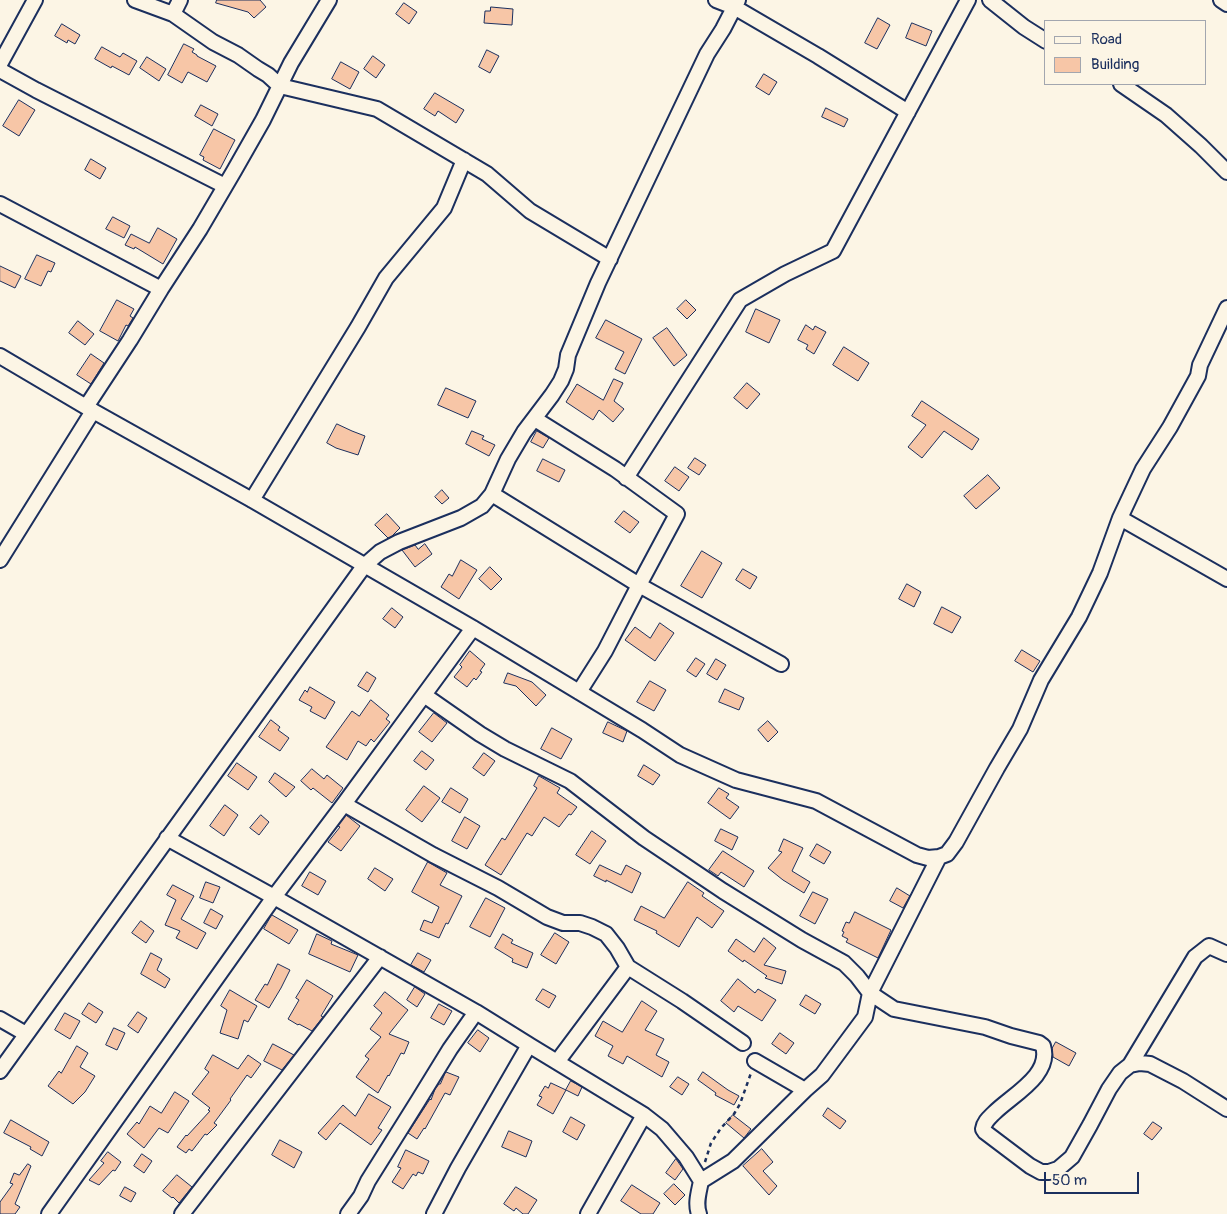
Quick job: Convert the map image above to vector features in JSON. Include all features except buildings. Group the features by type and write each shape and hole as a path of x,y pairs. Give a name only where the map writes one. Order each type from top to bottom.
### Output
{"street":[{"path":"0,64 35,0"},
{"path":"134,0 173,14 213,42 238,55 258,70 268,74 280,86 377,109 487,174 530,211 610,259"},
{"path":"173,14 180,0"},
{"path":"0,560 130,340 200,229 263,120 291,63 328,0"},
{"path":"716,0 736,4 908,112"},
{"path":"626,478 740,300 785,274 833,251 968,0"},
{"path":"990,0 1024,27 1044,40"},
{"path":"1221,0 1227,4"},
{"path":"0,1070 364,566 380,552 399,542 461,518 482,506 492,494 524,432 561,381 566,369 568,355 598,283 707,54 723,30 736,4"},
{"path":"0,70 225,186"},
{"path":"1121,85 1166,115 1227,172"},
{"path":"252,500 386,278 444,208 464,160"},
{"path":"0,204 161,289"},
{"path":"0,356 474,628 680,755 736,780 816,801 917,855 939,858 947,854 956,842 1020,729 1041,680 1079,617 1100,572 1120,518 1143,469 1170,427 1198,376 1200,365 1227,308"},
{"path":"535,419 626,478 677,514 605,652 579,692"},
{"path":"492,494 639,585 781,664"},
{"path":"1120,518 1227,580"},
{"path":"49,1214 274,897 474,628"},
{"path":"424,695 505,749 570,781 644,838 723,891 802,940 844,962 870,993 894,1009 985,1027 1039,1043 1042,1046 1044,1058 1039,1072 987,1120 983,1125 983,1129 1022,1160 1041,1172 1058,1169 1072,1157 1109,1089 1120,1073 1130,1065 1195,957 1209,946 1227,954"},
{"path":"344,804 434,855 498,888 547,917 563,923 580,923 606,934 628,967 743,1043"},
{"path":"167,838 476,1012 644,1115 662,1128 686,1158 701,1181"},
{"path":"699,1214 697,1197 701,1181 733,1161 822,1075 865,1017 870,993 939,858"},
{"path":"182,1214 380,957"},
{"path":"557,1062 628,967"},
{"path":"348,1214 361,1196 368,1181 450,1049 476,1012"},
{"path":"0,1019 26,1034"},
{"path":"434,1214 528,1045"},
{"path":"754,1061 805,1090"},
{"path":"1130,1065 1150,1064 1183,1081 1227,1109"},
{"path":"588,1214 644,1115"}],"path":[{"path":"701,1181 711,1143 740,1104 754,1061"}]}
